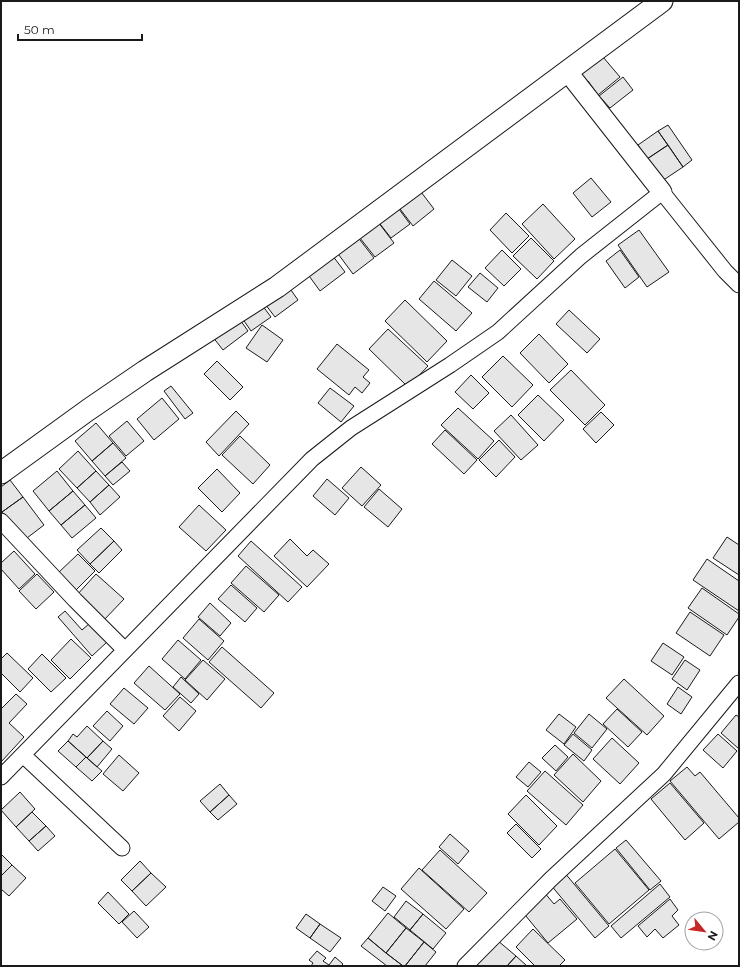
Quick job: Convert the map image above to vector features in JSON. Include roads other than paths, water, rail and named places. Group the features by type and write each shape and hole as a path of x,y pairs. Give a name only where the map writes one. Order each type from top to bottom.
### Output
{"main road":[{"path":"1,473 145,370 277,287 662,1"}],"street":[{"path":"567,71 725,271 739,285"},
{"path":"1,777 312,459 351,428 450,365 498,332 581,256 662,192"},
{"path":"1,521 75,600 125,650"},
{"path":"465,966 551,878 664,774 739,683"},
{"path":"23,755 122,848"}]}
